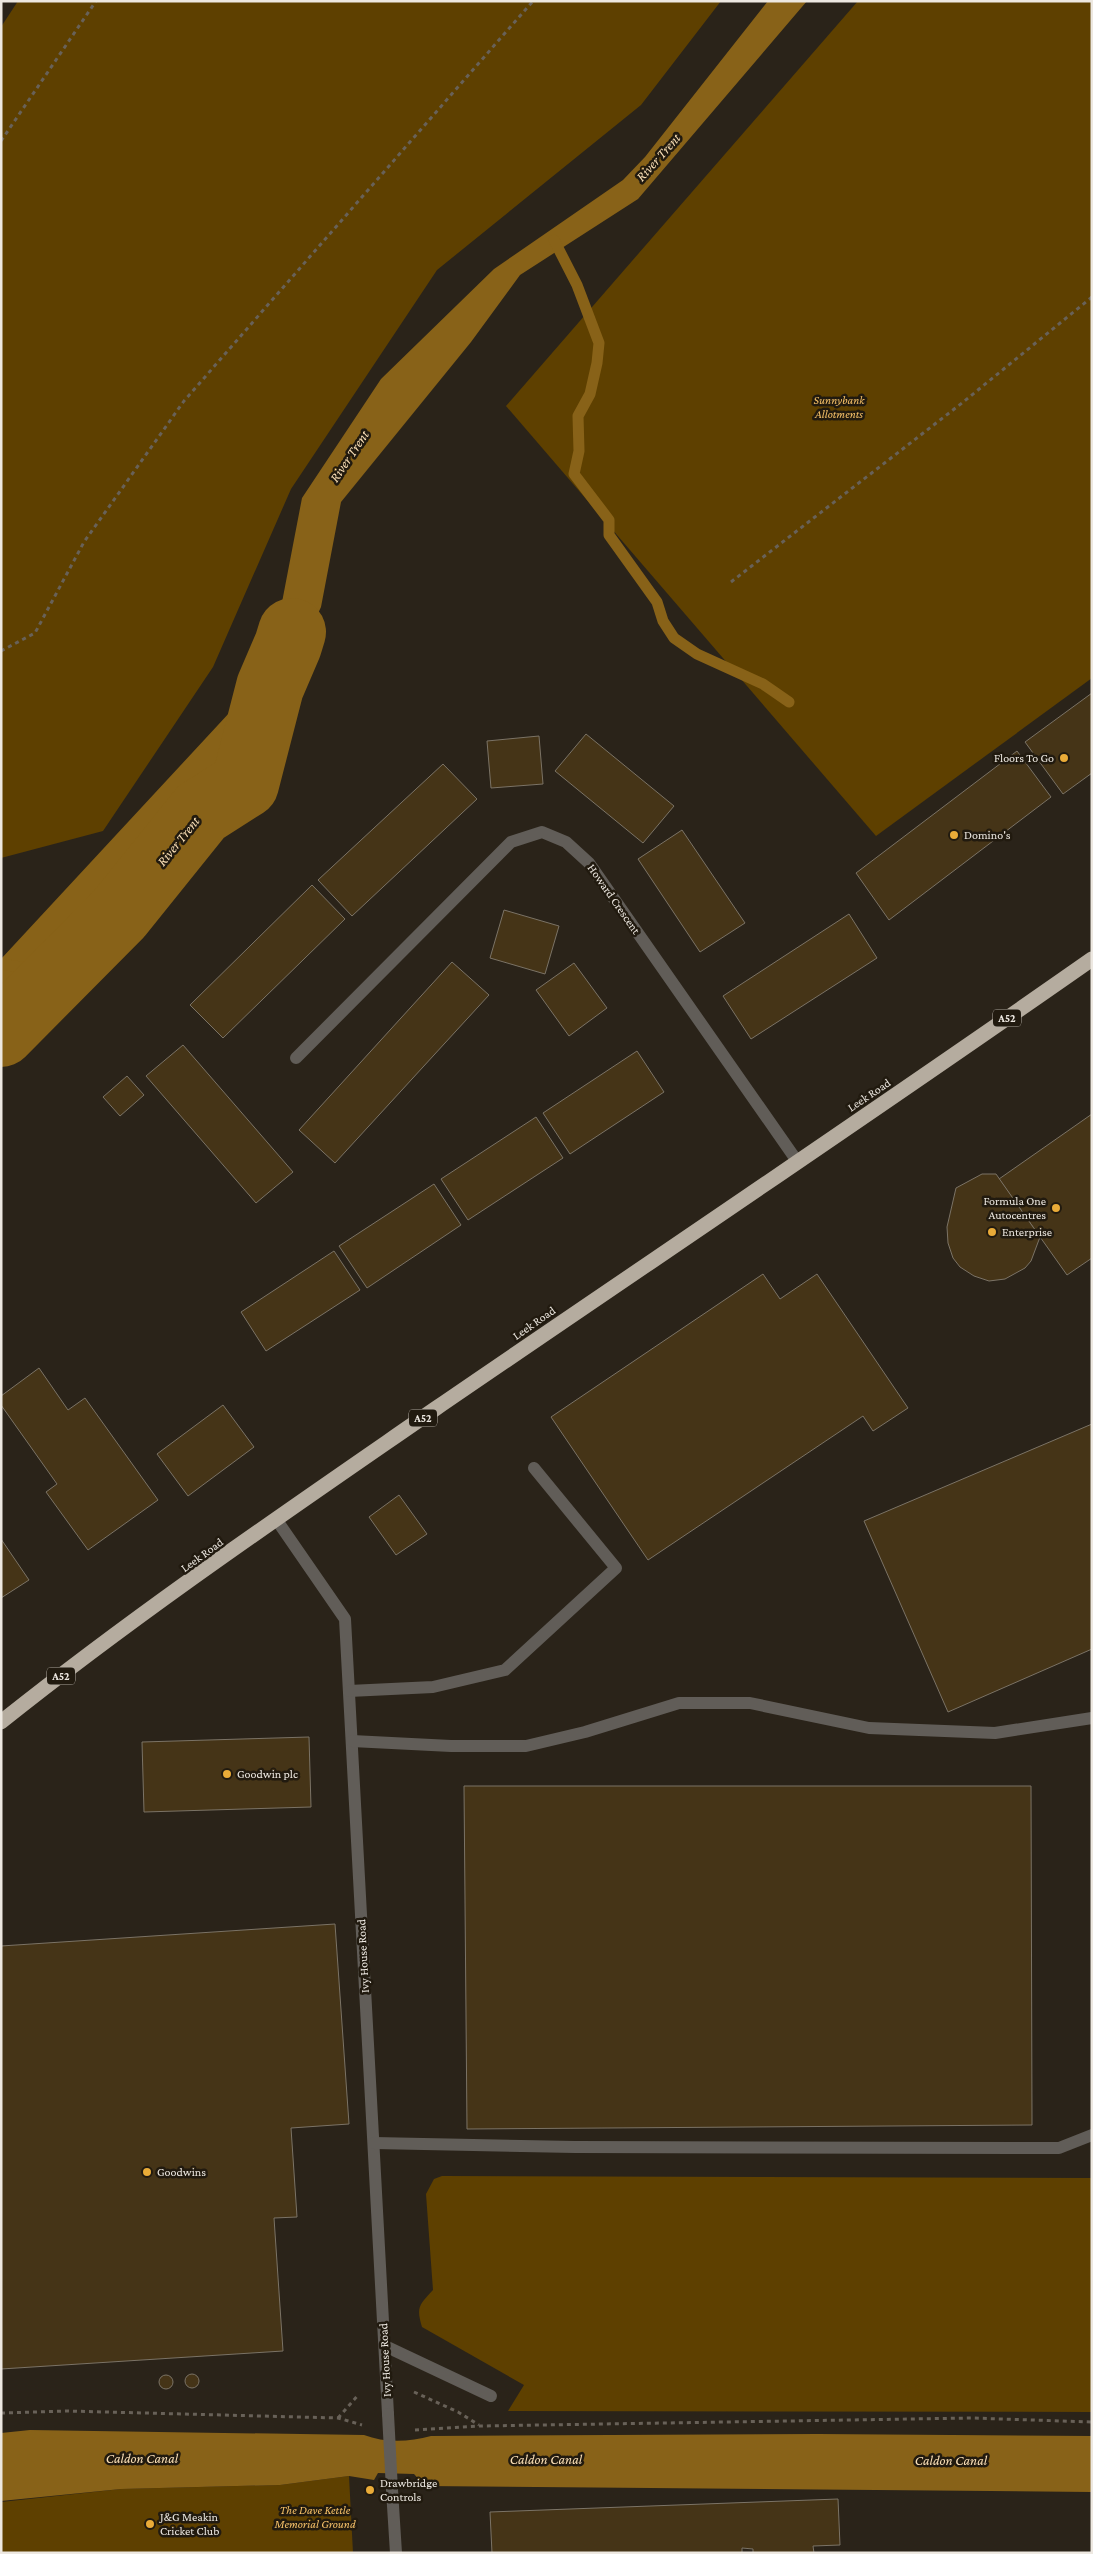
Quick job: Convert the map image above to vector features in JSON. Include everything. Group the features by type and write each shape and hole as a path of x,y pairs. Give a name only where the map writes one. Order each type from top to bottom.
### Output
{"highway":[{"name":"Leek Road","path":"1,1722 46,1686 276,1519 796,1161 922,1078 1092,958"}],"street":[{"name":"Howard Crescent","path":"296,1058 511,842 542,832 566,842 589,863 796,1161"},
{"path":"349,1690 432,1687 505,1670 616,1568 534,1468"},
{"name":"Ivy House Road","path":"276,1519 345,1619 396,2553"},
{"path":"352,1741 451,1746 526,1746 585,1732 679,1703 750,1703 869,1728 995,1732 1092,1718"},
{"path":"374,2143 576,2147 1058,2148 1092,2136"},
{"path":"384,2346 491,2396"}],"path":[{"path":"1,141 96,1"},
{"path":"1,651 35,633 84,542 184,401 533,1"},
{"path":"731,582 962,403 1092,297"},
{"path":"1,2413 67,2412 338,2418 370,2427"},
{"path":"411,2430 480,2426 972,2418 1092,2422"}],"green space":[{"path":"18,1 721,1 641,105 437,270 291,489 213,667 103,831 1,858 1,27"},
{"name":"Sunnybank Allotments","path":"858,1 1092,1 1092,678 876,836 506,406"},
{"path":"442,2176 1092,2178 1092,2412 508,2411 524,2385 422,2327 419,2310 433,2290 426,2194 434,2179"},
{"name":"The Dave Kettle Memorial Ground","path":"349,2476 353,2553 1,2553 1,2502 121,2489 280,2485"}],"water":[{"path":"768,1 807,1 638,199 520,275 471,342 341,502 321,607 276,704 1,995 1,959 269,670 302,498 381,379 494,269 623,180 645,157"},
{"name":"Caldon Canal","path":"30,2430 364,2435 372,2438 397,2441 431,2436 818,2434 1092,2436 1092,2492 425,2486 414,2474 378,2473 374,2480 349,2476 280,2485 121,2489 1,2501 1,2433"}],"building":[{"name":"Floors To Go","path":"1092,693 1092,773 1063,794 1025,742"},
{"path":"586,734 674,806 643,843 555,771"},
{"path":"539,736 543,784 491,788 487,741"},
{"name":"Domino's","path":"1017,751 1051,797 889,920 856,873"},
{"path":"443,764 477,799 352,916 318,880"},
{"path":"682,830 745,923 700,952 638,859"},
{"path":"312,885 345,919 223,1038 190,1005"},
{"path":"504,910 559,926 545,974 490,958"},
{"path":"849,914 877,958 751,1039 723,996"},
{"path":"452,962 489,995 335,1163 299,1130"},
{"path":"574,963 607,1008 569,1036 536,990"},
{"path":"183,1045 293,1172 256,1203 146,1076"},
{"path":"637,1051 664,1092 570,1154 543,1113"},
{"path":"127,1076 144,1095 120,1116 103,1097"},
{"name":"Formula One Autocentres","path":"1092,1114 1092,1258 1067,1275 999,1179"},
{"path":"536,1117 563,1158 468,1220 441,1179"},
{"name":"Enterprise","path":"982,1174 996,1174 1040,1237 1031,1261 1025,1268 1005,1279 989,1281 974,1276 960,1267 953,1258 948,1243 947,1227 956,1188"},
{"path":"434,1184 461,1225 367,1288 339,1246"},
{"path":"334,1251 360,1290 266,1351 241,1312"},
{"path":"763,1274 780,1299 817,1274 908,1408 873,1431 863,1416 648,1560 551,1417"},
{"path":"39,1368 68,1410 85,1398 158,1500 88,1550 46,1492 57,1484 1,1405 1,1396"},
{"path":"223,1405 254,1447 188,1496 157,1454"},
{"path":"1092,1424 1092,1649 948,1712 864,1521"},
{"path":"399,1495 427,1534 396,1555 369,1517"},
{"path":"1,1539 29,1580 1,1598"},
{"name":"Goodwin plc","path":"309,1737 311,1807 144,1812 142,1742"},
{"path":"464,1786 1031,1786 1032,2125 467,2129"},
{"name":"Goodwins","path":"335,1924 349,2124 291,2128 297,2217 274,2218 283,2351 1,2369 1,1946"},
{"path":"192,2374 197,2376 199,2381 197,2386 192,2388 187,2386 185,2381 187,2376"},
{"path":"166,2375 171,2377 173,2382 171,2387 166,2389 161,2387 159,2382 161,2377"},
{"path":"838,2499 840,2545 813,2546 814,2553 753,2553 753,2549 742,2548 742,2553 492,2553 490,2512"}],"waterway":[{"path":"554,240 577,285 599,343 597,363 590,394 578,416 579,451 574,474 609,520 609,535 657,602 663,621 674,638 697,654 763,684 789,702"},
{"name":"River Trent","path":"1,1033 119,914 201,812 245,784 270,687 292,632"},
{"path":"1,964 59,973"}],"place":[{"name":"Floors To Go","path":"1064,758"},
{"name":"Domino's","path":"954,835"},
{"name":"Formula One Autocentres","path":"1056,1208"},
{"name":"Enterprise","path":"992,1232"},
{"name":"Goodwin plc","path":"227,1774"},
{"name":"Goodwins","path":"147,2172"},
{"name":"Drawbridge Controls","path":"370,2490"},
{"name":"J&G Meakin Cricket Club","path":"150,2524"}]}
